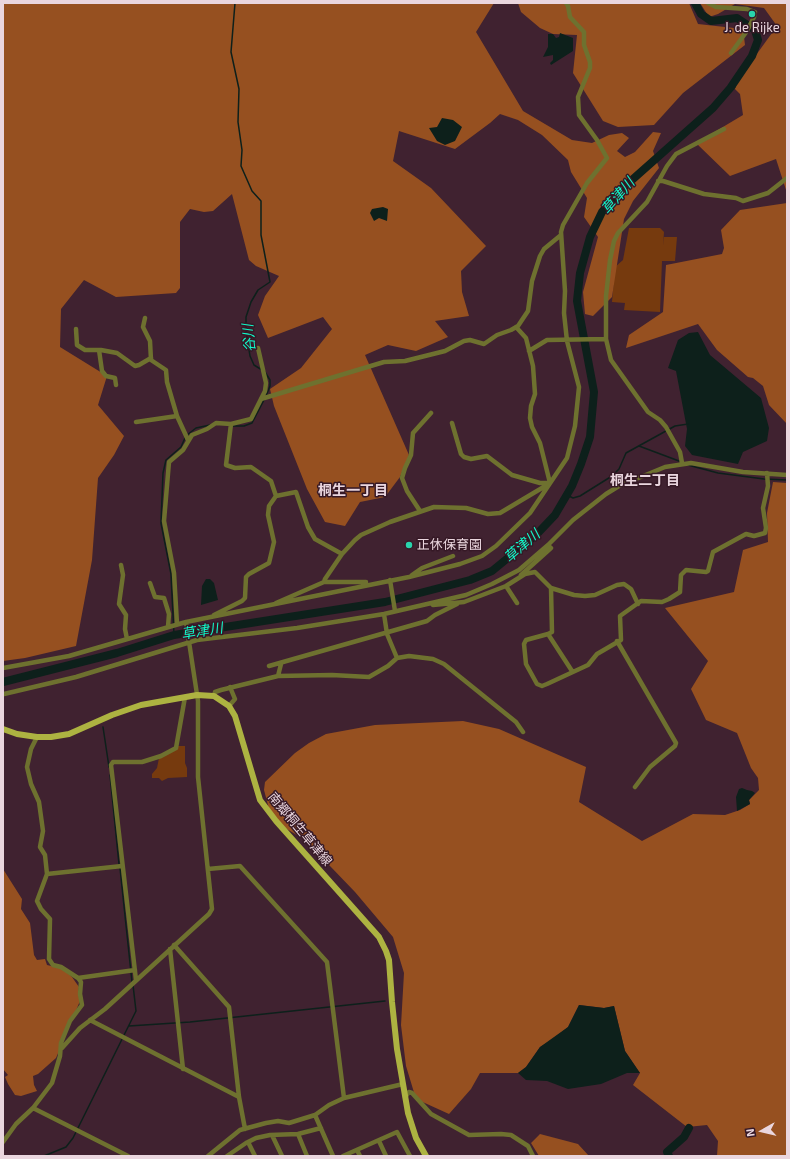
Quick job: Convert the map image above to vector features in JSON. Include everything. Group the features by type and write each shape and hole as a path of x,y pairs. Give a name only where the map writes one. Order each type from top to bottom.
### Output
{"main road":[{"path":"3,729 17,734 37,737 70,734 134,707 197,695 214,696"},
{"name":"南郷桐生草津線","path":"214,696 229,706 236,716 260,800 276,821 379,937 386,951 389,960 392,1002 405,1097 411,1125 426,1156"}],"street":[{"path":"274,605 278,601 324,582 390,581 460,564 482,556 496,546 530,513 567,458 575,426 578,387 567,341 561,235 563,225 587,183 607,158 597,140 579,114 578,97 590,68 590,62 584,45 584,32 570,17 566,3"},
{"path":"708,3 716,7 747,9 754,12 754,17 747,31 731,53"},
{"path":"682,463 680,452 666,427 660,420 648,412 611,360 604,339 607,284 614,241 621,229 647,202 658,181 676,154 724,129"},
{"path":"658,181 663,181 704,194 736,198 743,201 768,192 787,178"},
{"path":"261,399 384,362 405,361 445,351 464,341 470,340 484,344 497,335 516,327 525,319 528,311 532,281 540,256 544,249 561,235"},
{"path":"145,318 143,328 150,341 151,358 155,364 163,366 166,370 167,382 177,416 188,440"},
{"path":"516,327 526,338 533,366 536,394 531,406 530,418 532,427 540,442 550,483"},
{"path":"76,329 77,345 79,348 85,350 99,350 117,353 135,366 139,366 151,358"},
{"path":"529,351 547,340 567,341 604,339"},
{"path":"177,624 174,573 164,521 168,462 183,450 192,435 207,429 216,423 231,424 251,419 261,399 266,383 258,348"},
{"path":"99,350 102,371 106,376 115,378 116,385"},
{"path":"420,511 407,491 402,478 411,455 412,433 431,413"},
{"path":"136,422 177,416"},
{"path":"452,423 461,454 464,458 471,459 487,456 512,475 540,483 550,483"},
{"path":"231,424 226,465 235,468 252,467 271,481 276,496"},
{"path":"4,694 76,677 169,647 197,640 297,628 384,614 394,609 466,595 519,570 548,545 573,520 606,494 619,486 665,467 682,463 691,463 743,472 787,475"},
{"path":"551,588 552,632 534,636 526,640 524,644 526,664 537,684 542,686 588,665 597,654 621,640 622,635 619,621 620,616 641,601 662,602 680,592 681,575 686,570 706,572 708,571 713,552 746,534 754,536 765,533 766,528 763,508 768,486 767,474"},
{"path":"324,582 342,554 361,535 420,511 434,508 471,508 494,514 522,501 550,483"},
{"path":"214,616 214,614 242,601 245,598 246,577 269,563 274,542 268,515 269,506 276,496 296,492 308,527 316,539 342,554"},
{"path":"517,579 551,548 548,545"},
{"path":"409,577 422,568 453,556"},
{"path":"121,565 123,575 119,604 126,615 125,629 127,639"},
{"path":"270,666 387,634 426,621 457,604 506,586 525,574 534,572 551,588 574,595 595,595 617,585 624,584 631,589 638,604"},
{"path":"390,581 394,609"},
{"path":"3,668 55,660 177,624 186,624 214,616 274,605 376,582"},
{"path":"150,583 155,597 164,598 169,614 168,627"},
{"path":"506,586 517,603"},
{"path":"431,603 433,605 448,603 457,604"},
{"path":"384,614 387,634 398,658"},
{"path":"62,1048 80,1028 105,1010 209,914 212,909 198,777 197,695 186,624"},
{"path":"548,634 572,671"},
{"path":"617,642 676,743 675,746 650,767 635,786"},
{"path":"214,696 215,692 230,687 278,676 332,675 369,677 388,666 398,658 409,656 420,657 433,659 444,664 516,722 523,732"},
{"path":"278,676 281,664"},
{"path":"229,706 235,700 230,687"},
{"path":"136,980 111,765 113,762 142,762 161,756 176,748 185,697"},
{"path":"3,1142 16,1124 34,1108 52,1083 62,1048 62,1043 70,1021 82,1005 80,994 81,982 78,978 62,967 53,964 49,960 50,919 37,900 47,874 44,855 40,847 43,831 39,802 31,784 26,767 31,749 37,737"},
{"path":"47,874 122,866"},
{"path":"208,869 240,866 327,962 344,1098"},
{"path":"174,946 229,1007 238,1097 245,1129"},
{"path":"170,950 183,1069"},
{"path":"78,978 134,970"},
{"path":"90,1020 238,1097"},
{"path":"208,1156 236,1133 245,1129 278,1121 289,1123 315,1115 329,1105 344,1098 403,1084"},
{"path":"405,1097 409,1092 412,1093 431,1114 469,1135 511,1135 528,1146 533,1156"},
{"path":"34,1108 128,1156"},
{"path":"315,1115 334,1156"},
{"path":"228,1156 248,1142 272,1135 298,1134 321,1128"},
{"path":"343,1156 397,1132 410,1156"},
{"path":"298,1134 307,1156"},
{"path":"272,1135 282,1156"},
{"path":"379,1141 386,1156"},
{"path":"248,1142 255,1156"},
{"path":"357,1150 360,1156"}],"shaded area":[{"path":"3,3 494,3 476,32 523,111 572,140 592,143 609,135 622,133 629,138 617,151 625,157 635,152 653,132 661,133 653,151 659,168 633,201 624,219 612,297 593,316 585,314 583,292 598,237 584,217 587,198 571,172 568,160 542,135 518,120 500,114 455,149 399,131 393,161 431,188 486,246 461,271 462,292 469,316 435,321 448,337 416,351 388,345 365,355 409,455 400,477 385,497 360,502 345,526 325,522 307,489 274,406 270,389 301,368 332,329 323,317 268,338 258,315 265,296 279,276 256,266 249,260 232,194 213,211 204,212 190,209 180,222 180,288 176,293 116,297 84,280 61,309 60,347 107,376 98,405 124,436 114,455 98,478 92,560 76,646 25,658 3,661"},
{"path":"518,3 689,3 698,24 743,29 745,45 683,93 654,125 618,127 603,121 573,73 577,35 553,34 540,28 521,12"},
{"path":"700,3 787,3 787,193 776,159 730,176 696,143 743,115 740,94 733,87 777,26 764,8 735,4 718,14 709,17"},
{"path":"560,33 573,38 573,51 551,65 550,63 553,60 553,55 543,57 548,47 548,34 553,34 556,38 559,37"},
{"path":"442,118 453,120 462,127 455,141 445,145 437,141 429,128 437,127"},
{"path":"787,203 787,424 769,405 763,386 753,378 748,377 717,350 698,324 626,348 629,335 663,312 666,265 722,254 724,248 721,230 740,210"},
{"path":"383,207 388,209 387,221 379,218 374,221 370,213 372,209"},
{"path":"629,228 660,228 664,232 663,246 664,237 677,237 675,261 662,261 660,312 624,310 625,303 612,302 615,267 623,260"},
{"path":"698,332 710,355 761,398 769,428 767,441 743,452 738,464 692,455 685,446 687,429 676,371 668,368 678,340 689,333"},
{"path":"773,482 787,483 787,1156 717,1156 718,1141 707,1125 687,1127 633,1085 640,1073 625,1051 614,1006 604,1008 579,1005 568,1027 552,1040 540,1047 526,1067 518,1073 480,1073 471,1089 449,1114 416,1099 406,1066 401,1025 404,973 393,937 355,892 305,840 272,820 264,790 265,782 295,753 309,743 326,734 375,725 463,721 499,729 586,767 579,802 642,841 693,814 725,815 740,810 750,804 749,800 759,790 758,778 751,768 737,733 706,720 691,689 708,661 665,608 734,592 743,550 768,542 767,513"},
{"path":"206,579 210,579 214,583 218,600 201,605 202,586"},
{"path":"177,746 185,746 187,777 168,778 162,781 159,778 152,778 152,774 157,768 159,758"},
{"path":"742,788 755,793 749,800 750,804 737,811 736,797 739,789"},
{"path":"3,869 22,899 21,909 30,923 34,955 37,960 45,959 47,965 63,969 72,977 79,987 78,992 80,1001 56,1058 38,1074 33,1076 34,1085 37,1091 21,1096 15,1095 5,1077 8,1075 3,1069"},
{"path":"579,1005 604,1008 614,1006 625,1051 640,1073 627,1073 601,1084 568,1089 547,1081 526,1080 518,1073 526,1067 540,1047 568,1027"},
{"path":"540,1134 578,1144 589,1156 539,1156 531,1143"}],"waterway":[{"name":"谷川","path":"235,3 231,52 239,89 238,122 242,150 241,166 252,191 261,201 261,235 270,282 258,290 251,302 246,317 246,331 250,356 254,365 262,370"},
{"name":"草津川","path":"695,3 701,14 711,21 737,18 755,30 758,40 752,56 731,87"},
{"name":"草津川","path":"3,682 117,653 174,635 385,602 470,580 492,571 536,535 555,515 572,486 590,437 594,392 577,301 580,273 590,237 602,212 624,187 713,108 732,86"},
{"name":"谷川","path":"265,372 270,380 270,386 266,396"},
{"name":"谷川","path":"232,426 244,426 252,423 264,400"},
{"path":"567,495 573,498 580,496 612,476 619,469 626,453 675,426 688,424"},
{"name":"谷川","path":"187,435 196,428 210,425"},
{"name":"谷川","path":"174,635 171,574 161,523 163,473 166,460 181,447 185,438"},
{"path":"639,446 679,461"},
{"path":"688,465 718,473 764,479 787,480"},
{"path":"103,727 109,767"},
{"path":"110,775 119,864"},
{"path":"120,868 132,982"},
{"path":"44,1156 66,1147 73,1138 136,1011 133,985"},
{"path":"129,1026 190,1022 385,1001"},
{"path":"669,1156 667,1152 684,1137 689,1128"}],"place":[{"name":"J. de Rijke","path":"752,14"},
{"name":"正休保育園","path":"409,545"}],"district":[{"name":"桐生二丁目","path":"645,480"},
{"name":"桐生一丁目","path":"353,490"}]}
